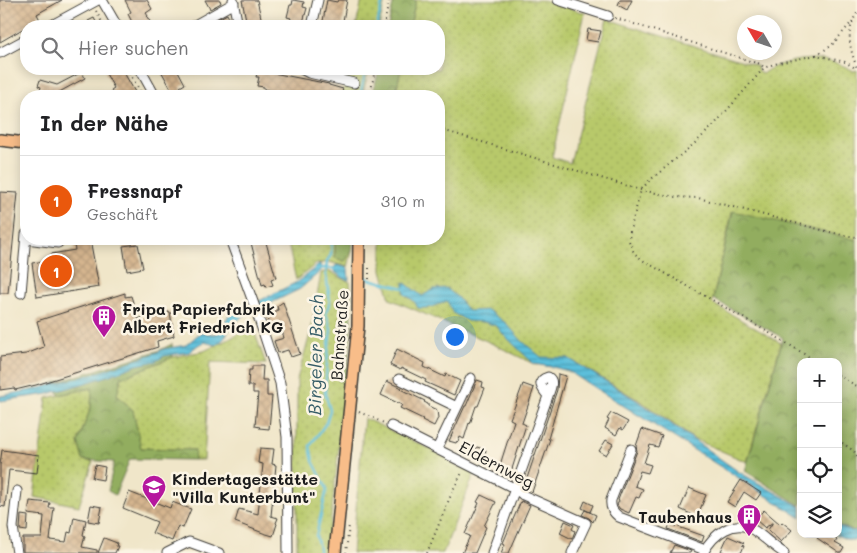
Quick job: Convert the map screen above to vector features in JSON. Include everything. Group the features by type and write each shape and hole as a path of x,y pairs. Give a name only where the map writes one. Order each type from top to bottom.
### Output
{"main road":[{"path":"0,140 20,142"},
{"name":"Bahnstraße","path":"335,553 358,326 359,245"}],"street":[{"path":"102,0 114,20"},
{"path":"313,20 318,0"},
{"path":"558,0 608,16"},
{"path":"203,20 234,2 237,20"},
{"path":"63,20 97,4"},
{"path":"0,53 20,42"},
{"path":"143,75 152,90"},
{"path":"318,75 354,83"},
{"path":"21,292 25,245"},
{"path":"232,245 280,383 287,437 288,553"},
{"name":"Eldernweg","path":"471,378 437,449 516,489 523,495 586,523 572,553"},
{"path":"399,379 457,407"},
{"path":"492,553 548,396"},
{"path":"391,426 437,449"},
{"path":"631,449 610,505 612,511 619,516 704,551 711,541 727,528 746,527 754,530 784,553"},
{"path":"17,491 13,527 17,553"},
{"path":"167,553 189,542 219,553"}],"path":[{"path":"385,20 389,0"},
{"path":"97,4 96,12 101,20"},
{"path":"811,358 644,261 634,253 630,241 630,231 641,190 714,125 764,68 785,61 816,55 831,46 857,14"},
{"path":"608,16 754,62 764,68"},
{"path":"851,22 851,52 857,68"},
{"path":"816,55 845,62 857,68"},
{"path":"131,75 140,90"},
{"path":"371,90 374,75"},
{"path":"445,131 641,190 675,197 698,198 842,235 857,237"},
{"path":"842,377 857,386"},
{"path":"359,412 391,426"},
{"path":"842,443 854,451 857,457"},
{"path":"427,553 466,464"}],"green space":[{"path":"362,0 385,0 380,20 357,20"},
{"path":"394,0 416,0 411,20 389,20"},
{"path":"416,0 544,0 585,13 552,157 570,163 607,19 753,64 757,66 758,71 762,74 775,66 809,59 829,61 854,71 857,70 857,240 732,212 712,303 781,343 747,462 694,439 642,402 568,358 536,365 489,342 390,299 382,270 382,245 445,245 445,90 396,90 400,75 445,75 445,20 411,20"},
{"path":"346,75 367,75 364,90 343,90"},
{"path":"377,75 400,75 396,90 374,90"},
{"path":"733,211 857,240 857,532 842,526 842,358 797,358 797,504 745,471 783,338 713,299"},
{"path":"288,245 335,245 335,258 345,260 352,251 348,267 329,262 316,264 296,280"},
{"path":"335,245 352,245 352,251 345,261 335,258"},
{"path":"328,271 350,282 351,291 349,289 338,380 346,385 327,553 297,553 297,379 311,331 321,273"},
{"path":"345,289 351,291 351,325 346,385 338,380 344,340 339,331"},
{"path":"252,325 266,364 210,362 204,460 194,460 194,450 140,448 133,410 117,395 121,378 173,357 204,351 233,337"},
{"path":"172,344 173,357 121,378 117,395 133,410 141,448 195,450 194,460 130,459 115,495 108,491 114,462 83,460 78,442 91,407 92,388 59,395 54,383 160,350"},
{"path":"92,387 91,407 78,442 83,460 93,462 79,506 34,497 47,398"},
{"path":"364,418 475,472 443,553 352,553"}],"water":[{"path":"320,264 321,271 300,289 261,308 259,301 297,282"},
{"path":"336,265 348,268 349,280 335,272 334,268"},
{"path":"404,282 422,296 434,289 446,288 457,297 468,311 488,310 506,323 522,341 541,357 568,358 641,403 739,472 797,505 797,515 568,371 534,364 497,326 484,322 467,321 453,313 447,301 429,308 418,308 414,301 404,294"},
{"path":"246,304 249,313 236,322 216,345 204,342 189,352 164,356 156,361 137,365 102,378 48,394 0,401 0,396 93,374 164,349 186,345 200,333 218,333 232,310"},
{"path":"842,527 857,531 857,540 842,537"}],"building":[{"path":"0,0 62,0 37,14 40,20 20,20 20,30 0,42"},
{"path":"125,0 147,0 152,9 146,13 149,20 131,20 128,14 131,12"},
{"path":"205,0 220,0 221,3 210,9"},
{"path":"242,0 257,0 262,20 246,20"},
{"path":"293,0 304,2 303,7 307,8 304,20 290,20 291,18 287,17 290,5 292,5"},
{"path":"327,0 337,2 338,0 347,0 343,20 323,20"},
{"path":"620,0 632,0 627,10 618,5"},
{"path":"227,14 230,20 216,20"},
{"path":"588,29 601,31 598,42 586,40"},
{"path":"76,75 84,75 85,78 63,90 40,90 41,87 38,86 40,80 57,85"},
{"path":"107,75 125,75 134,90 111,90 114,88"},
{"path":"163,75 180,75 185,84 180,87 182,90 172,90"},
{"path":"257,75 283,75 329,84 343,89 269,90 257,86 259,77 256,77"},
{"path":"0,192 18,193 8,293 0,293"},
{"path":"74,245 91,245 99,287 37,297 32,263 52,260 51,254 75,250"},
{"path":"138,245 143,268 127,271 123,246"},
{"path":"252,245 267,245 276,278 271,280 273,285 266,287 265,284 262,285"},
{"name":"Fripa Papierfabrik Albert Friedrich KG","path":"125,293 125,297 131,296 138,319 154,313 170,312 174,336 157,341 158,347 36,385 15,390 14,388 0,390 0,357 26,354 44,347 37,321"},
{"path":"283,302 300,354 291,357 288,350 278,353 274,341 284,338 280,324 270,328 266,315 276,312 278,310 277,306"},
{"path":"397,349 425,363 424,367 445,377 446,374 460,381 454,395 425,382 426,380 401,368 400,370 390,365"},
{"path":"252,366 263,366 262,380 267,380 267,396 272,396 269,429 255,426 258,393 253,393 253,386 248,386 249,370 252,370"},
{"path":"558,374 566,376 548,439 550,439 532,492 524,487 557,390"},
{"path":"477,380 483,382 482,387 485,388 464,439 460,437 456,443 449,441 466,406"},
{"path":"387,381 425,401 428,406 437,410 438,418 434,426 400,408 402,405 381,395"},
{"path":"523,384 534,388 522,423 526,425 511,472 499,468 514,421 510,419"},
{"path":"611,413 628,422 623,430 620,428 616,435 605,428"},
{"path":"642,429 662,436 658,447 650,445 644,463 651,465 648,473 640,471 635,486 643,489 639,498 636,497 629,513 620,509 617,505 637,451 636,446"},
{"path":"606,440 613,444 606,455 599,451"},
{"path":"477,447 486,450 483,460 474,457"},
{"path":"260,448 274,449 272,464 276,465 271,516 278,518 273,536 235,522 239,509 258,514 263,464 258,463"},
{"path":"2,450 39,455 37,473 9,470 5,507 0,506"},
{"path":"95,465 105,467 103,480 92,478"},
{"path":"741,480 761,493 756,500 744,492 735,507 727,502"},
{"path":"689,488 706,495 697,517 680,509"},
{"path":"129,492 170,508 172,502 191,509 183,528 178,526 172,541 152,533 157,522 123,508"},
{"path":"481,495 496,502 484,526 486,527 475,553 462,553 470,536 465,534"},
{"path":"30,501 50,503 49,508 54,508 50,540 66,542 68,532 71,533 74,517 86,520 82,547 97,550 97,553 23,552 23,538 42,538 44,516 28,514"},
{"path":"521,501 530,505 509,553 501,553 505,544 503,543"},
{"path":"585,501 593,505 590,512 582,508"},
{"path":"91,505 102,507 99,523 88,521"},
{"path":"585,510 596,515 593,522 582,515"},
{"path":"764,510 780,524 782,522 792,530 781,542 768,530 773,522 765,528 755,519"},
{"path":"21,515 28,516 27,531 20,530"},
{"path":"565,521 574,525 572,529 575,531 572,539 560,533"},
{"path":"670,524 704,536 702,542 668,529"},
{"path":"728,536 744,543 741,553 721,551"},
{"path":"104,538 117,543 116,546 118,546 115,553 98,553"},
{"path":"817,538 834,538 837,540 835,543 844,548 839,553"},
{"path":"674,545 691,551 690,553 670,553"}],"waterway":[{"name":"Birgeler Bach","path":"378,20 383,0"},
{"name":"Birgeler Bach","path":"361,90 365,75"},
{"name":"Birgeler Bach","path":"319,553 316,536 327,489 313,461 310,446 326,423 330,410 325,393 331,329 326,313 330,301 326,275 327,261 331,255 332,245"},
{"name":"Birgeler Bach","path":"318,270 320,268 337,269"},
{"path":"361,277 406,290"}],"place":[{"name":"Fressnapf","path":"56,271"},
{"name":"Fripa Papierfabrik Albert Friedrich KG","path":"104,338"},
{"name":"Kindertagesstätte \"Villa Kunterbunt\"","path":"154,508"},
{"name":"Taubenhaus","path":"749,537"}]}
